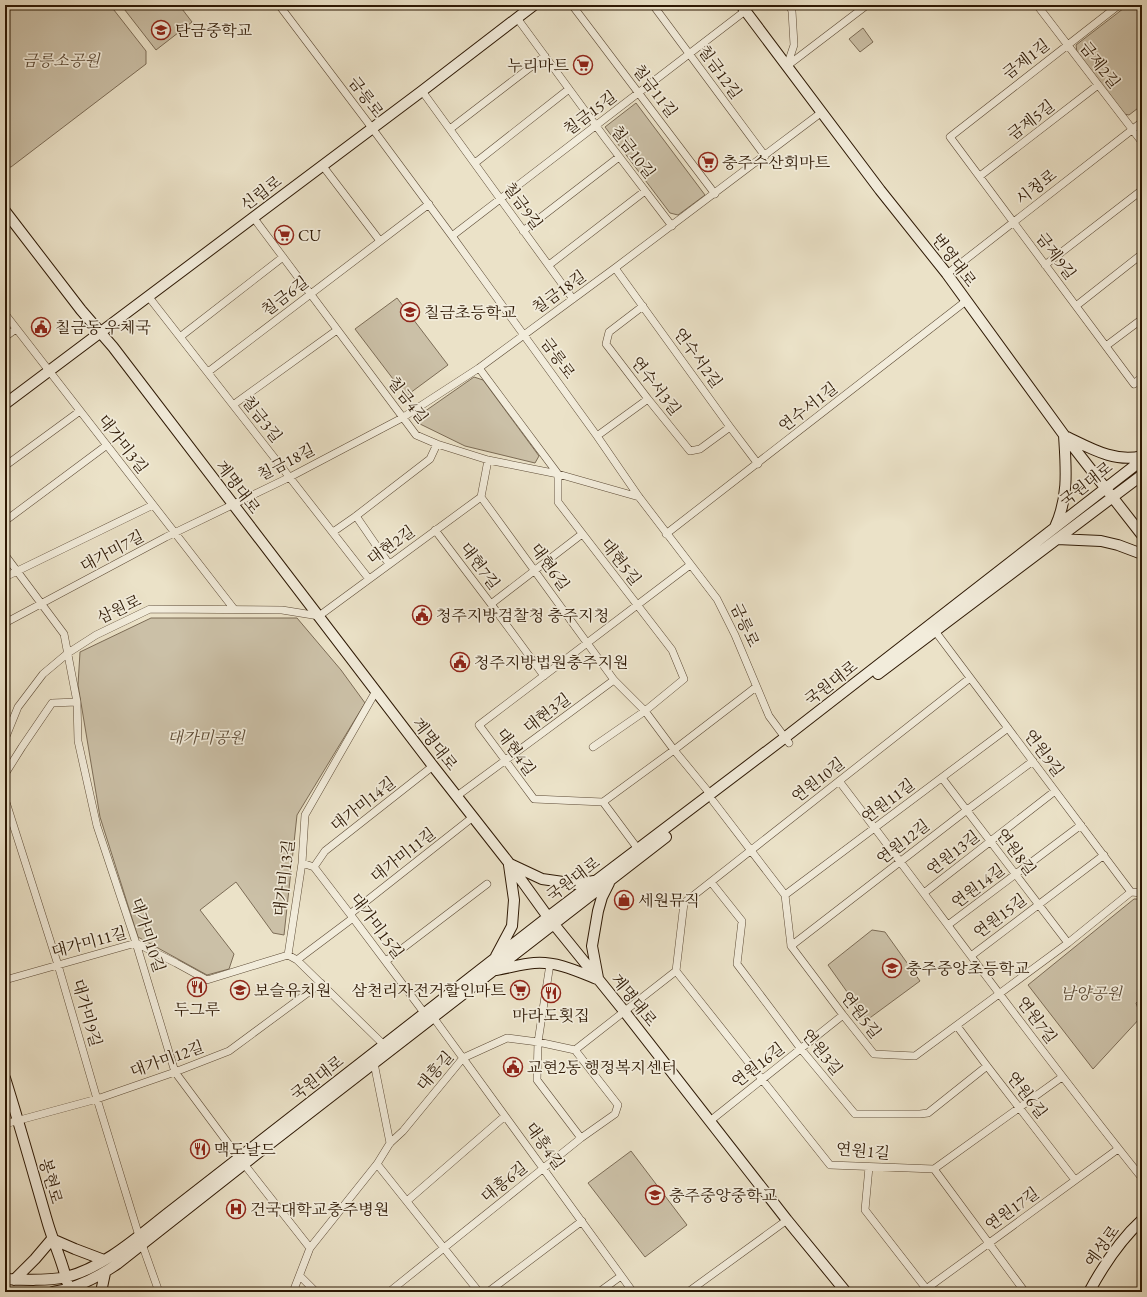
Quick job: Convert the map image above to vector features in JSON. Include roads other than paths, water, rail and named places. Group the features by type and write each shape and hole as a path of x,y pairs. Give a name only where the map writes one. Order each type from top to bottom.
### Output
{"street":[{"name":"금릉로","path":"279,5 429,204 597,436 639,497 717,599 735,635 769,716 787,740"},
{"name":"신립로","path":"5,404 422,91 534,5"},
{"name":"칠금11길","path":"572,5 715,194"},
{"name":"칠금12길","path":"653,5 765,156"},
{"path":"787,66 794,45 792,11 789,5"},
{"path":"787,66 867,5"},
{"name":"금제1길","path":"950,137 1119,5"},
{"name":"금제2길","path":"1039,6 1067,45 1142,142"},
{"name":"칠금15길","path":"452,236 690,54 743,8"},
{"name":"번영대로","path":"743,8 947,274 1064,435 1142,536"},
{"name":"칠금10길","path":"517,18 619,157 672,226"},
{"path":"450,129 545,56"},
{"name":"금제5길","path":"980,176 1098,85"},
{"path":"475,163 569,89"},
{"name":"칠금9길","path":"422,91 573,299"},
{"name":"칠금18길","path":"233,504 290,477 402,418 479,368 715,194 822,112"},
{"name":"시청로","path":"947,274 1142,122"},
{"name":"금제9길","path":"950,137 1134,384 1142,377"},
{"path":"523,231 619,157"},
{"path":"322,166 380,241"},
{"path":"1046,265 1142,190"},
{"path":"549,265 645,191"},
{"name":"칠금6길","path":"208,372 429,204"},
{"name":"계명대로","path":"5,211 100,333 113,347 433,766 509,863 551,921 624,1011 787,1220 846,1292"},
{"name":"칠금4길","path":"253,217 416,435 437,444 488,460 558,474 639,497"},
{"path":"1076,306 1142,254"},
{"path":"180,337 283,257"},
{"name":"연수서2길","path":"615,268 758,464"},
{"name":"칠금3길","path":"148,296 369,579"},
{"name":"연수서1길","path":"666,534 758,464 966,300"},
{"name":"연수서3길","path":"643,306 609,332 606,344 690,451 700,449 730,427"},
{"name":"대가미3길","path":"5,314 234,609"},
{"path":"1106,346 1142,319"},
{"path":"5,337 16,329"},
{"path":"234,405 337,330"},
{"path":"479,368 558,474"},
{"path":"597,436 648,399"},
{"path":"5,466 80,411"},
{"path":"1054,528 1060,516 1065,496 1066,472 1064,435 1098,452 1115,457 1135,458 1142,456"},
{"path":"333,532 430,459 437,444"},
{"path":"5,521 107,445"},
{"path":"481,497 488,460"},
{"name":"국원대로","path":"241,1161 374,1063 494,960 610,880 1142,460"},
{"name":"대현5길","path":"558,474 558,502 672,650 684,679 645,711 592,747"},
{"name":"국원대로","path":"787,740 1142,475"},
{"name":"대현2길","path":"319,616 481,497"},
{"name":"대현6길","path":"481,497 614,680 645,711 712,798"},
{"name":"대가미7길","path":"5,623 233,504"},
{"path":"5,577 153,505"},
{"path":"356,516 388,564"},
{"name":"대현7길","path":"435,530 544,676"},
{"path":"491,604 582,534"},
{"path":"1057,539 1101,541 1118,545 1142,554"},
{"name":"대가미10길","path":"5,555 64,634 77,702 78,741 97,826 136,943 174,1072 241,1161 310,1248"},
{"name":"대현4길","path":"603,802 534,799 479,725 690,565"},
{"name":"삼원로","path":"5,739 18,706 43,674 68,653 96,635 150,609 282,610 319,616"},
{"name":"연원9길","path":"935,631 1131,892"},
{"name":"연원10길","path":"676,971 684,903 970,678"},
{"name":"대현3길","path":"457,796 614,680"},
{"path":"638,849 603,802 756,687"},
{"name":"대가미13길","path":"288,955 302,863 305,815 376,691"},
{"path":"5,774 52,703 77,702"},
{"name":"연원11길","path":"785,895 1008,728"},
{"name":"연원12길","path":"791,946 1033,761"},
{"name":"대가미14길","path":"314,867 325,851 433,766"},
{"name":"연원8길","path":"942,778 1068,943"},
{"name":"연원7길","path":"839,781 1062,1077 1142,1178"},
{"name":"연원13길","path":"924,893 1055,791"},
{"name":"대가미9길","path":"5,798 58,965 140,1240 159,1292"},
{"path":"712,798 785,895 791,946"},
{"name":"국원대로","path":"53,1292 69,1291 105,1273 140,1240 241,1161 384,1045 494,971 598,880 638,849 712,798"},
{"name":"대가미11길","path":"297,960 473,817"},
{"name":"연원14길","path":"948,925 1081,826"},
{"name":"연원15길","path":"971,956 1104,856"},
{"path":"302,863 314,867"},
{"path":"509,863 542,879 577,884 598,880"},
{"path":"494,960 512,926 514,900 509,863"},
{"name":"대가미15길","path":"314,867 429,1016"},
{"path":"598,980 592,946 598,911 602,897 610,880"},
{"name":"연원3길","path":"711,882 742,920 737,964 801,1049 856,1114 928,1113 987,1066"},
{"path":"386,961 487,884"},
{"path":"1131,892 1142,893"},
{"name":"연원5길","path":"791,946 874,1054 915,1056 1068,943 1131,892"},
{"name":"대가미11길","path":"5,980 136,943 207,980 288,955"},
{"path":"288,955 297,960 384,1045"},
{"path":"494,971 535,963 550,964 567,967 598,980"},
{"path":"550,964 538,1042 537,1080 581,1138"},
{"path":"576,1050 676,971"},
{"name":"연원1길","path":"676,971 830,1165 934,1169"},
{"name":"대가미12길","path":"5,1124 97,1099 229,1051 321,983"},
{"name":"연원16길","path":"710,1121 843,1015"},
{"name":"대흥4길","path":"429,1016 463,1058 633,1292"},
{"name":"연원6길","path":"957,1026 1075,1180"},
{"name":"대흥길","path":"293,1292 310,1248 377,1164 390,1143 403,1131 463,1058 507,1038 538,1042 576,1050"},
{"name":"대흥6길","path":"389,1292 581,1138 616,1114 618,1105 576,1050"},
{"path":"374,1063 390,1143"},
{"path":"1024,1292 934,1169 1062,1077"},
{"name":"봉현로","path":"5,1078 19,1120 52,1239 66,1277 69,1291"},
{"path":"407,1201 505,1116"},
{"name":"연원17길","path":"925,1291 988,1242 1118,1149"},
{"path":"377,1164 479,1292"},
{"path":"869,1167 865,1210 925,1291"},
{"path":"688,1292 787,1220"},
{"name":"예성로","path":"1091,1292 1103,1267 1142,1220"},
{"path":"488,1292 582,1221"},
{"path":"9,1279 35,1259 52,1239 104,1260"},
{"name":"국원대로","path":"9,1279 66,1277 112,1256 140,1240"},
{"path":"101,1292 105,1273"},
{"path":"300,1276 316,1292"},
{"path":"599,1292 621,1276"}],"place":[{"name":"탄금중학교","path":"161,30"},
{"name":"누리마트","path":"583,65"},
{"name":"충주수산회마트","path":"708,162"},
{"name":"CU","path":"284,235"},
{"name":"칠금초등학교","path":"410,312"},
{"name":"칠금동 우체국","path":"41,327"},
{"name":"청주지방검찰청 충주지청","path":"422,615"},
{"name":"청주지방법원충주지원","path":"460,662"},
{"name":"세원뮤직","path":"624,900"},
{"name":"충주중앙초등학교","path":"892,968"},
{"name":"두그루","path":"197,987"},
{"name":"보슬유치원","path":"240,990"},
{"name":"삼천리자전거할인마트","path":"520,990"},
{"name":"마라도횟집","path":"551,993"},
{"name":"교현2동 행정복지센터","path":"513,1067"},
{"name":"맥도날드","path":"200,1149"},
{"name":"충주중앙중학교","path":"655,1195"},
{"name":"건국대학교충주병원","path":"236,1209"}],"park label":[{"name":"금릉소공원","path":"61,60"},
{"name":"대가미공원","path":"206,737"},
{"name":"남양공원","path":"1091,993"}]}
